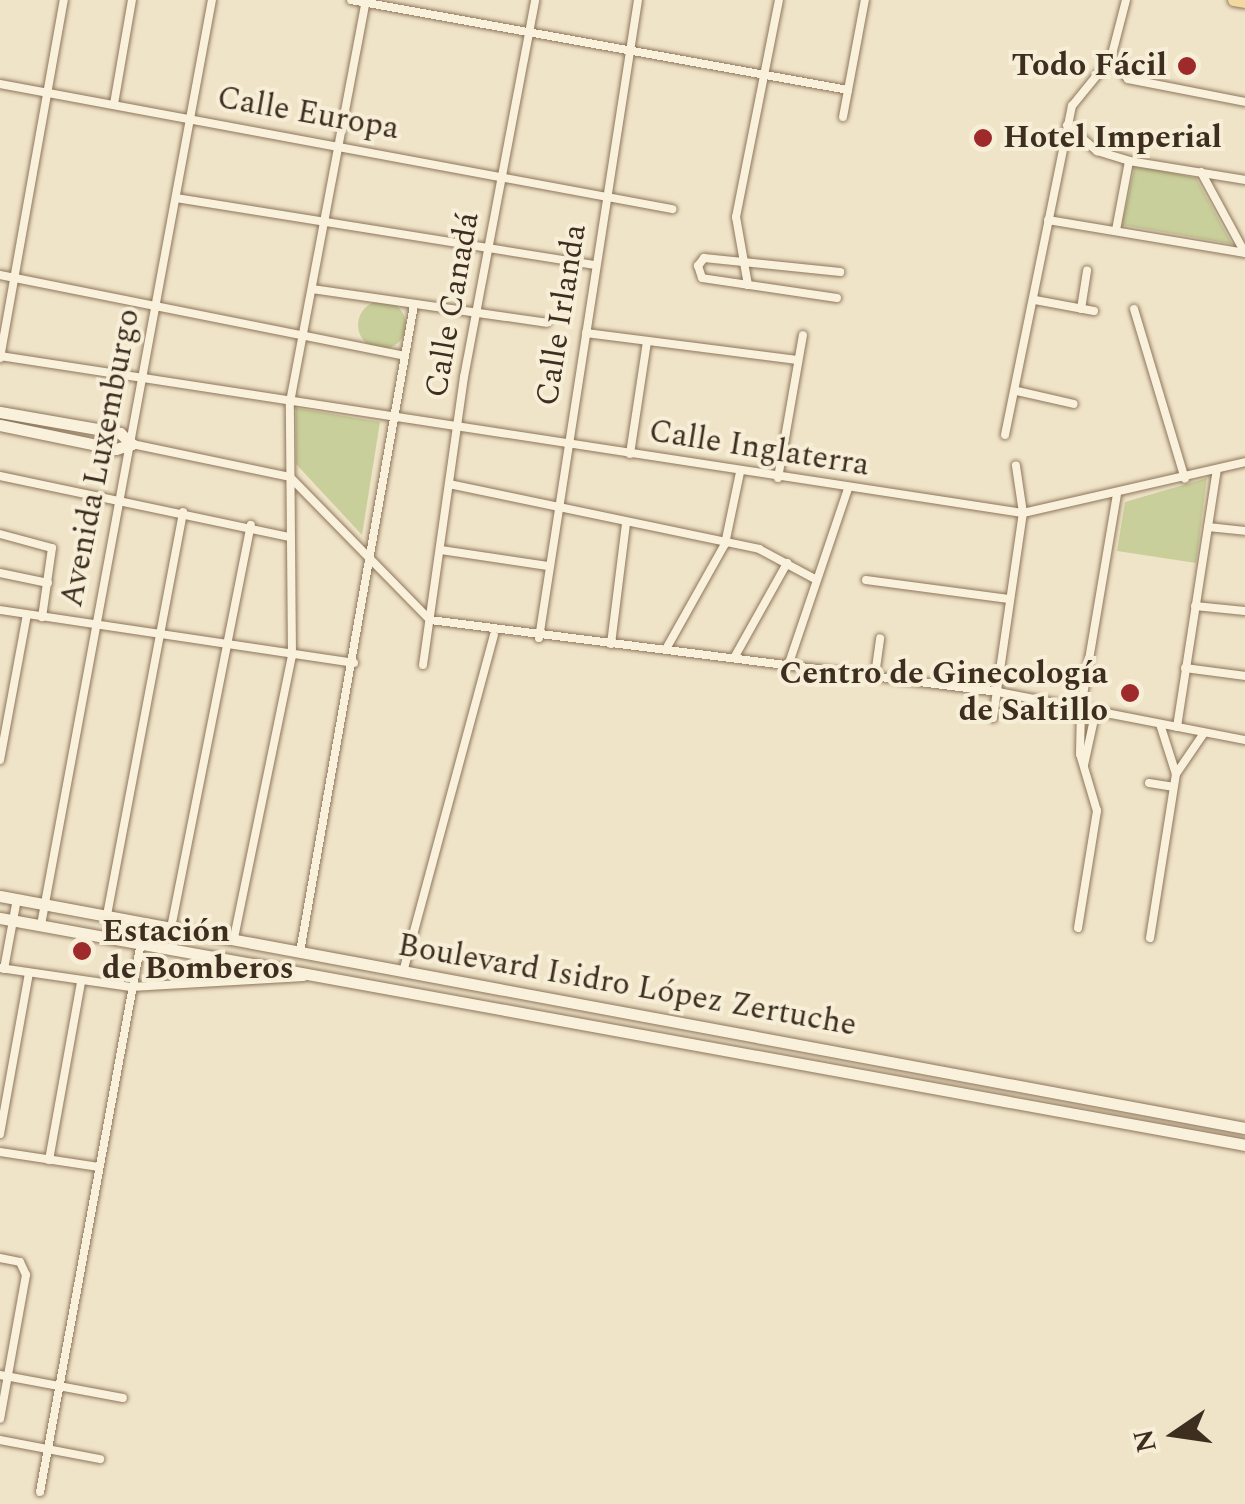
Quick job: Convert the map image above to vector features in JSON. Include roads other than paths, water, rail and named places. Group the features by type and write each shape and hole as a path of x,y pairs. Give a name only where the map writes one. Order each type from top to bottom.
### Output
{"main road":[{"path":"1234,0 1245,2"},
{"path":"0,412 120,433 132,444"},
{"path":"0,425 116,449 132,444"},
{"name":"Boulevard Isidro López Zertuche","path":"0,896 1245,1128"},
{"name":"Boulevard Isidro López Zertuche","path":"6,919 332,975 1245,1144"},
{"path":"552,1016 556,1001"},
{"path":"702,1044 705,1028"},
{"path":"831,1068 834,1052"}],"street":[{"path":"0,357 64,0"},
{"path":"114,104 132,0"},
{"name":"Avenida Luxemburgo","path":"41,925 212,0"},
{"path":"352,0 848,90"},
{"name":"Calle Canadá","path":"423,665 475,314 536,0"},
{"name":"Calle Irlanda","path":"540,638 594,265 638,0"},
{"path":"748,285 736,217 778,0"},
{"path":"843,117 865,0"},
{"path":"1004,436 1017,391 1067,125 1079,92 1111,58 1126,0"},
{"path":"234,938 292,656 290,402 366,1"},
{"path":"1111,58 1128,79 1245,102"},
{"name":"Calle Europa","path":"0,84 672,208"},
{"path":"1067,125 1097,151 1130,161 1245,180"},
{"path":"1116,230 1130,161"},
{"path":"1201,172 1245,253"},
{"path":"176,198 594,265"},
{"path":"1048,220 1245,253"},
{"path":"836,298 748,285 697,272 702,258 840,272"},
{"path":"803,293 806,269"},
{"path":"1081,309 1087,270"},
{"path":"0,275 405,356"},
{"path":"312,289 547,323"},
{"path":"1035,300 1094,310"},
{"path":"300,952 354,663 414,304"},
{"path":"1134,309 1186,479"},
{"path":"586,333 798,360"},
{"path":"778,478 803,335"},
{"path":"630,454 647,340"},
{"name":"Calle Inglaterra","path":"0,357 848,490 1023,513 1117,495 1245,462"},
{"path":"1017,391 1074,404"},
{"path":"132,444 290,477 430,620 494,634 789,663 998,692 1245,740"},
{"path":"993,718 1023,513 1016,466"},
{"path":"1177,727 1217,469"},
{"path":"666,650 725,544 740,472"},
{"path":"0,476 251,524 290,537"},
{"path":"449,484 725,544 787,563 816,579"},
{"path":"789,663 848,490"},
{"path":"1078,928 1097,811 1084,765 1081,707 1117,495"},
{"path":"107,916 164,635 183,512"},
{"path":"171,928 251,524"},
{"path":"611,644 626,524"},
{"path":"1208,527 1245,531"},
{"path":"0,534 53,553 42,617"},
{"path":"441,550 548,566"},
{"path":"734,658 787,563"},
{"path":"0,572 48,583"},
{"path":"866,580 1010,599"},
{"path":"1195,606 1245,611"},
{"path":"0,610 354,663"},
{"path":"0,760 28,615"},
{"path":"402,972 494,634"},
{"path":"874,675 880,638"},
{"path":"1185,668 1245,676"},
{"path":"1084,765 1096,710"},
{"path":"1160,724 1176,774"},
{"path":"1150,938 1176,774 1204,733"},
{"path":"1080,736 1091,738"},
{"path":"1149,782 1173,787"},
{"path":"16,899 6,919 2,968 131,987 332,975"},
{"path":"40,1492 140,942"},
{"path":"0,1134 29,973"},
{"path":"49,1160 81,982"},
{"path":"0,1152 99,1167"},
{"path":"0,1258 20,1262 26,1274 4,1375 0,1420"},
{"path":"4,1375 124,1398"},
{"path":"0,1440 100,1458"}],"place":[{"name":"Todo Fácil","path":"1187,66"},
{"name":"Hotel Imperial","path":"983,138"},
{"name":"Centro de Ginecología de Saltillo","path":"1130,693"},
{"name":"Estación de Bomberos","path":"82,951"}]}
